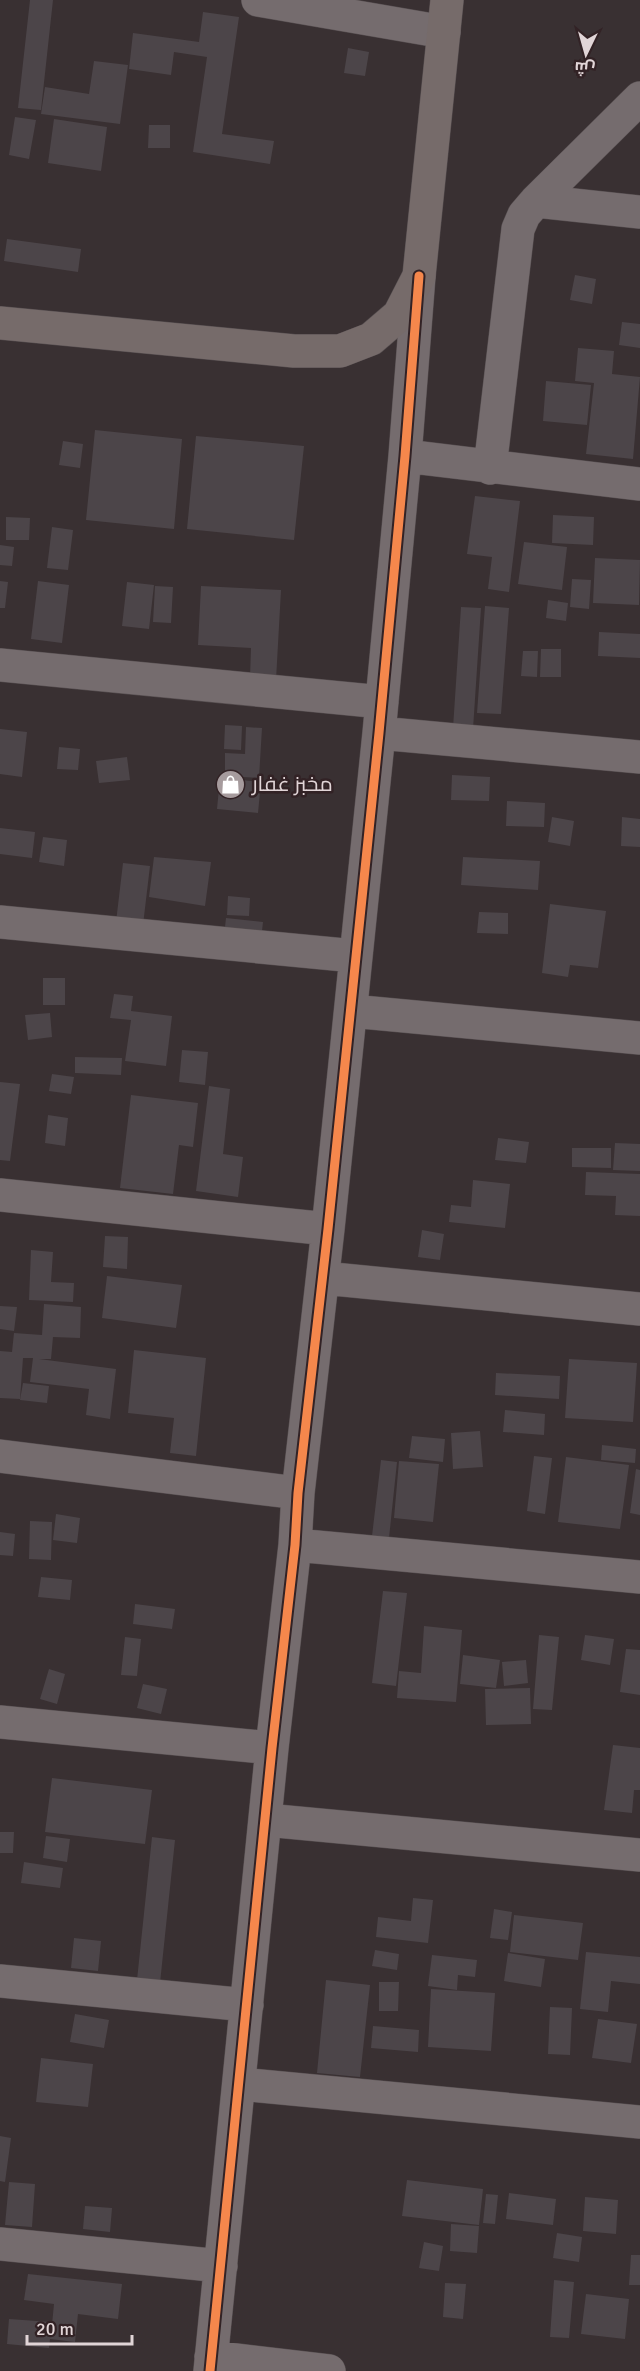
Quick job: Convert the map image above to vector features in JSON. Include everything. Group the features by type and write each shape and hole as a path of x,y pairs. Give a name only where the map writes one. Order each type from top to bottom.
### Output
{"main road":[{"path":"0,322 294,351 340,351 371,339 399,315 419,276 445,16"}],"street":[{"path":"258,0 445,16"},
{"path":"490,468 515,241 524,215 640,98"},
{"path":"536,201 640,212"},
{"path":"329,2371 211,2364 272,1748 295,1545 298,1493 323,1278 381,717 419,276"},
{"path":"405,456 490,468 640,484"},
{"path":"0,665 381,717 640,757"},
{"path":"0,922 355,956"},
{"path":"351,1011 640,1038"},
{"path":"0,1195 328,1229"},
{"path":"323,1278 640,1309"},
{"path":"0,1456 298,1493"},
{"path":"295,1545 640,1578"},
{"path":"0,1722 272,1748"},
{"path":"266,1820 640,1855"},
{"path":"0,1981 247,2005"},
{"path":"240,2084 640,2122"},
{"path":"0,2244 221,2266"}],"building":[{"path":"30,0 53,0 41,110 18,108"},
{"path":"203,12 239,17 222,134 274,141 270,164 193,152 207,57 174,52 171,75 129,69 133,33 199,42"},
{"path":"348,48 369,52 365,76 344,73"},
{"path":"94,61 128,65 120,124 41,114 45,87 89,94"},
{"path":"15,117 36,120 29,159 9,155"},
{"path":"54,119 107,127 101,171 48,163"},
{"path":"149,125 170,125 170,148 148,148"},
{"path":"7,239 81,249 78,272 4,261"},
{"path":"575,275 596,279 592,304 570,300"},
{"path":"622,322 640,324 640,348 619,345"},
{"path":"578,348 614,351 612,374 640,377 633,459 586,454 594,383 575,381"},
{"path":"546,381 591,385 587,425 543,421"},
{"path":"95,430 182,439 174,529 86,520"},
{"path":"196,436 304,446 294,540 187,529"},
{"path":"63,441 83,444 80,468 59,465"},
{"path":"475,496 520,501 509,592 488,589 492,557 467,554"},
{"path":"553,515 594,517 593,545 552,543"},
{"path":"6,517 30,518 29,540 6,540"},
{"path":"52,527 73,530 68,570 47,568"},
{"path":"524,542 567,547 562,590 518,584"},
{"path":"0,545 14,547 12,566 0,565"},
{"path":"595,558 640,560 639,605 593,603"},
{"path":"572,579 591,580 589,609 570,607"},
{"path":"0,581 8,582 5,608 0,608"},
{"path":"38,581 69,585 62,643 31,639"},
{"path":"127,582 154,585 149,629 122,626"},
{"path":"155,586 173,587 171,623 153,622"},
{"path":"201,586 281,590 276,680 250,678 251,648 198,645"},
{"path":"548,600 568,603 566,621 546,618"},
{"path":"485,606 509,608 501,714 477,713"},
{"path":"461,607 481,608 473,729 453,728"},
{"path":"599,632 640,634 640,658 598,656"},
{"path":"541,649 561,649 561,677 540,677"},
{"path":"523,651 538,651 537,677 521,676"},
{"path":"225,725 242,726 241,750 224,749"},
{"path":"246,727 262,728 259,778 225,776 225,753 245,754"},
{"path":"0,729 27,732 22,777 0,774"},
{"path":"59,747 80,749 78,770 57,769"},
{"path":"127,757 130,780 99,783 96,761"},
{"path":"452,775 490,777 489,801 451,800"},
{"path":"220,778 261,782 258,813 217,809"},
{"path":"507,801 545,803 544,827 506,826"},
{"path":"552,817 574,821 570,846 548,842"},
{"path":"622,817 640,819 640,847 621,846"},
{"path":"0,828 35,832 32,858 0,854"},
{"path":"43,837 67,840 64,866 39,862"},
{"path":"154,857 211,862 205,906 149,897"},
{"path":"463,857 540,861 538,890 461,885"},
{"path":"123,863 150,866 143,925 116,922"},
{"path":"228,896 250,898 249,916 227,915"},
{"path":"550,904 606,911 598,968 570,965 568,977 542,973"},
{"path":"479,912 508,913 508,934 477,933"},
{"path":"226,918 263,922 260,949 223,945"},
{"path":"43,978 65,978 65,1005 43,1005"},
{"path":"114,994 133,996 131,1011 172,1016 166,1066 125,1061 131,1020 110,1018"},
{"path":"50,1013 52,1037 28,1040 25,1015"},
{"path":"182,1050 208,1052 205,1085 179,1082"},
{"path":"75,1057 122,1058 121,1075 75,1073"},
{"path":"52,1074 74,1077 71,1094 49,1091"},
{"path":"0,1082 20,1084 10,1161 0,1160"},
{"path":"209,1086 230,1089 223,1154 243,1157 238,1197 196,1191"},
{"path":"131,1095 198,1103 193,1147 179,1145 173,1194 120,1188"},
{"path":"48,1115 68,1118 65,1146 45,1143"},
{"path":"498,1138 529,1142 526,1163 495,1160"},
{"path":"615,1143 640,1144 640,1171 613,1170"},
{"path":"572,1148 611,1148 611,1168 572,1167"},
{"path":"586,1172 640,1174 640,1216 615,1215 616,1196 585,1195"},
{"path":"473,1180 510,1184 505,1228 449,1222 451,1205 471,1207"},
{"path":"422,1230 444,1234 440,1260 418,1257"},
{"path":"105,1236 128,1237 127,1269 103,1267"},
{"path":"31,1250 53,1252 51,1282 74,1283 73,1302 29,1300"},
{"path":"107,1276 182,1285 176,1328 102,1318"},
{"path":"44,1304 81,1307 80,1338 53,1337 51,1359 39,1359 116,1369 110,1419 86,1415 89,1389 30,1382 33,1358 23,1358 20,1399 0,1398 0,1351 12,1352 14,1333 42,1335"},
{"path":"0,1306 17,1307 14,1331 0,1329"},
{"path":"134,1350 206,1358 196,1456 170,1453 174,1418 128,1413"},
{"path":"569,1359 637,1363 633,1422 565,1418"},
{"path":"496,1373 560,1376 559,1399 495,1395"},
{"path":"23,1383 49,1386 47,1403 20,1400"},
{"path":"505,1410 545,1414 544,1435 503,1432"},
{"path":"480,1431 483,1467 453,1469 451,1433"},
{"path":"412,1436 445,1439 443,1462 409,1458"},
{"path":"602,1445 636,1449 635,1463 601,1460"},
{"path":"534,1456 552,1458 545,1514 527,1511"},
{"path":"566,1457 629,1465 620,1529 558,1522"},
{"path":"381,1460 397,1462 389,1538 372,1536"},
{"path":"399,1461 439,1464 433,1522 394,1518"},
{"path":"636,1469 640,1470 640,1515 630,1513"},
{"path":"56,1514 80,1518 77,1543 53,1540"},
{"path":"30,1521 52,1522 51,1560 29,1559"},
{"path":"0,1532 15,1534 13,1556 0,1555"},
{"path":"41,1577 72,1580 70,1600 38,1597"},
{"path":"383,1591 407,1593 396,1686 372,1683"},
{"path":"135,1604 175,1609 172,1629 133,1624"},
{"path":"424,1626 462,1630 456,1702 397,1698 399,1671 421,1673"},
{"path":"539,1635 559,1637 552,1710 533,1709"},
{"path":"585,1635 614,1639 610,1665 581,1660"},
{"path":"125,1637 141,1639 137,1676 121,1675"},
{"path":"626,1649 640,1650 640,1695 620,1692"},
{"path":"463,1655 500,1660 496,1688 460,1684"},
{"path":"526,1660 528,1683 504,1686 502,1662"},
{"path":"49,1669 65,1674 57,1704 40,1699"},
{"path":"143,1684 167,1689 161,1714 137,1708"},
{"path":"530,1688 531,1724 486,1725 485,1689"},
{"path":"613,1745 640,1748 640,1790 634,1790 632,1813 604,1810"},
{"path":"52,1778 152,1790 145,1844 45,1832"},
{"path":"0,1832 14,1832 13,1853 0,1853"},
{"path":"46,1836 70,1839 67,1862 43,1858"},
{"path":"152,1837 175,1840 160,1983 137,1980"},
{"path":"24,1862 63,1868 60,1888 21,1883"},
{"path":"413,1898 433,1900 428,1943 376,1937 378,1917 411,1921"},
{"path":"494,1909 512,1912 508,1940 490,1938"},
{"path":"514,1915 583,1923 578,1960 510,1952"},
{"path":"74,1938 101,1941 98,1971 71,1968"},
{"path":"375,1950 399,1954 397,1970 372,1966"},
{"path":"586,1952 640,1957 640,1984 611,1981 608,2012 580,2009"},
{"path":"508,1953 545,1959 541,1987 504,1981"},
{"path":"432,1955 477,1960 475,1977 458,1975 457,1990 428,1986"},
{"path":"326,1980 370,1985 360,2077 317,2073"},
{"path":"379,1982 399,1982 398,2011 379,2011"},
{"path":"431,1989 495,1993 491,2051 428,2047"},
{"path":"550,2007 572,2008 570,2055 548,2054"},
{"path":"75,2014 109,2020 104,2048 70,2042"},
{"path":"598,2019 637,2024 631,2063 592,2058"},
{"path":"373,2026 419,2030 418,2052 371,2048"},
{"path":"41,2058 93,2064 88,2107 36,2102"},
{"path":"0,2136 11,2138 5,2182 0,2181"},
{"path":"407,2180 483,2189 479,2225 402,2216"},
{"path":"9,2182 35,2184 32,2227 5,2225"},
{"path":"509,2193 556,2199 553,2225 506,2219"},
{"path":"486,2194 498,2195 495,2224 483,2223"},
{"path":"585,2197 618,2200 616,2234 583,2231"},
{"path":"85,2206 112,2208 110,2232 83,2229"},
{"path":"451,2224 479,2226 477,2253 450,2251"},
{"path":"557,2233 582,2237 579,2262 553,2258"},
{"path":"424,2242 443,2246 439,2271 419,2268"},
{"path":"631,2255 640,2255 640,2285 629,2285"},
{"path":"28,2274 122,2284 118,2319 78,2314 75,2342 50,2339 49,2348 7,2344 9,2319 51,2322 51,2335 54,2304 24,2300"},
{"path":"554,2280 574,2282 569,2338 550,2337"},
{"path":"445,2283 466,2284 463,2319 443,2317"},
{"path":"586,2294 629,2299 625,2339 581,2334"}],"cycle path":[{"path":"210,2371 272,1748 295,1545 298,1493 328,1229 379,733 419,276"}],"place":[{"name":"مخبز غفار","path":"231,784"}]}
